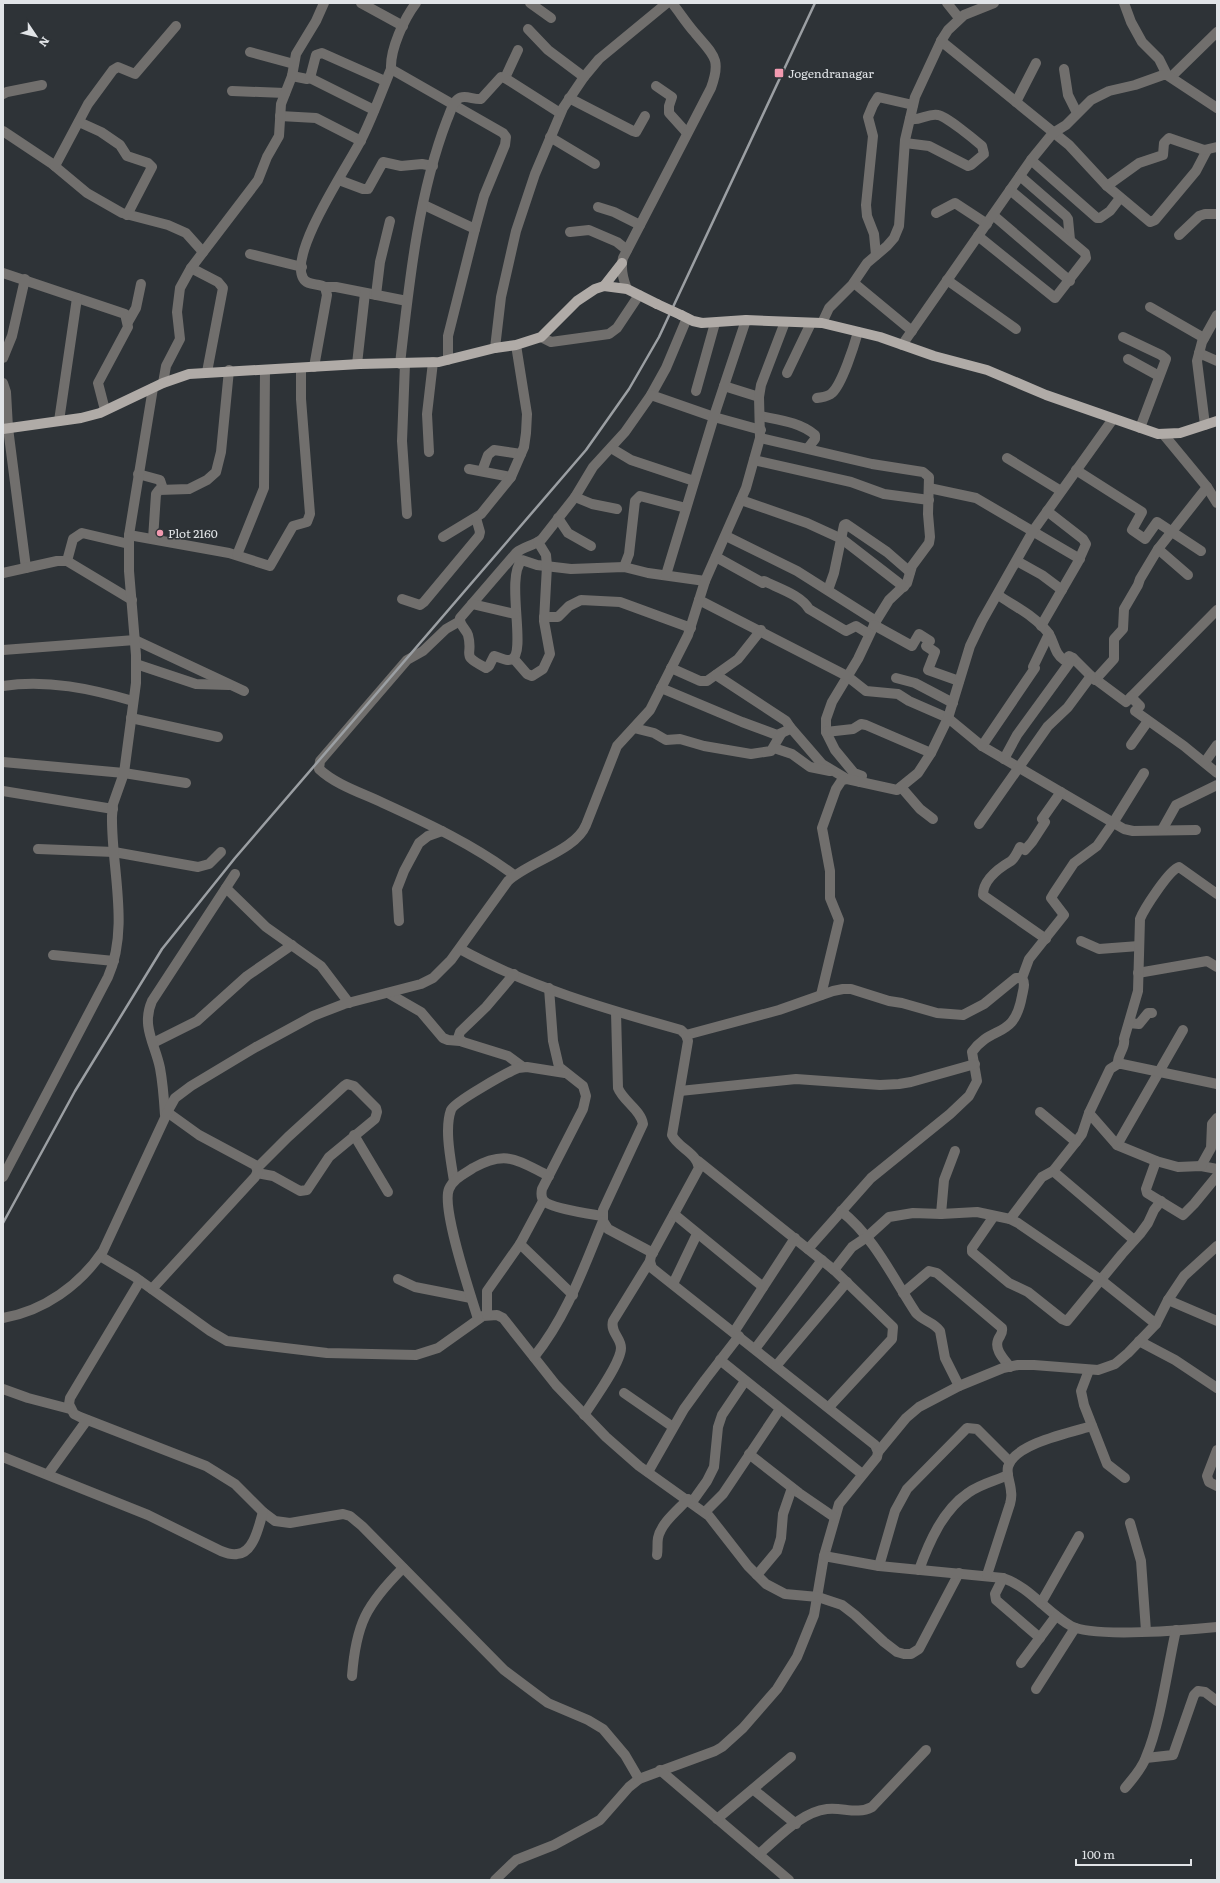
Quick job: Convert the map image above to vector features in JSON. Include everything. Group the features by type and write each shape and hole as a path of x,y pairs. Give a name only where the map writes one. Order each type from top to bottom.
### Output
{"main road":[{"path":"604,286 622,262"},
{"path":"6,429 81,418 105,410 163,383 189,374 230,370 265,370 357,364 433,362 448,360 495,348 516,345 542,337 577,301 595,289 604,286 627,289 684,317 702,323 746,320 822,323 880,337 934,356 987,370 1046,395 1113,419 1164,435 1180,433 1217,421"}],"street":[{"path":"163,383 166,366 180,339 177,312 180,288 191,268 256,185 267,157 279,136 281,104 292,76 298,49 316,21 324,3"},
{"path":"361,3 403,26"},
{"path":"407,301 336,287 325,287 306,281 302,273 302,267 303,255 310,233 361,141 391,69 390,63 403,26 416,3"},
{"path":"530,3 551,18"},
{"path":"495,348 500,297 516,231 535,174 560,113 584,77 599,59 667,3"},
{"path":"627,289 623,277 622,262 711,88 716,65 711,50 694,33 672,3"},
{"path":"947,3 959,18"},
{"path":"822,323 829,308 854,283 867,263 888,246 894,238 899,226 905,143 913,105 941,41 959,18 969,12 994,3"},
{"path":"1124,3 1131,22 1142,42 1159,59 1170,76 1217,108"},
{"path":"55,166 88,104 116,68 122,68 135,74 176,26"},
{"path":"528,29 548,50 584,77"},
{"path":"1170,76 1217,32"},
{"path":"941,41 1068,145 1084,160 1106,186 1145,219 1153,222 1196,172 1207,150"},
{"path":"505,78 518,50"},
{"path":"250,52 294,64"},
{"path":"310,78 316,55 322,53 385,81"},
{"path":"1016,102 1036,63"},
{"path":"391,69 502,133 506,137 505,145 484,196 475,230 448,336 448,360"},
{"path":"1064,69 1068,95 1077,113"},
{"path":"902,345 1031,160 1053,133 1066,124 1090,100 1108,91 1136,85 1163,75 1170,76"},
{"path":"292,76 307,79 310,78 374,110"},
{"path":"407,514 402,441 402,364 407,301 424,205 442,133 455,101 462,97 481,99 499,79 505,78 560,113"},
{"path":"3,94 42,85"},
{"path":"656,86 672,97 668,106 669,113 687,133"},
{"path":"232,91 285,93"},
{"path":"876,255 874,234 867,216 866,205 873,136 868,114 878,97 882,96 913,105"},
{"path":"569,98 636,132 645,116"},
{"path":"905,143 929,146 968,166 984,154 982,146 942,116 933,115 918,120 910,119"},
{"path":"280,116 316,118 361,141"},
{"path":"79,122 105,135 120,145 127,156 148,163 152,167 126,215"},
{"path":"3,131 55,166 83,190 126,215 168,225 186,233 203,252"},
{"path":"550,137 595,164"},
{"path":"1106,186 1139,163 1163,155 1164,143 1169,138 1201,150 1207,150 1217,146"},
{"path":"1031,160 1097,218 1100,218 1110,211 1120,198"},
{"path":"339,180 363,189 368,189 382,162 401,166 422,164 433,166"},
{"path":"1020,176 1066,216 1068,220 1070,240"},
{"path":"978,236 1053,297 1058,297 1070,281 1086,256 1070,240 1010,190"},
{"path":"936,213 955,203 987,224"},
{"path":"424,205 475,230"},
{"path":"598,207 614,212 640,225"},
{"path":"993,214 1070,281"},
{"path":"1179,235 1202,215 1217,214"},
{"path":"376,295 380,262 390,221"},
{"path":"570,232 589,230 617,242 627,250"},
{"path":"250,254 302,267"},
{"path":"191,268 218,282 222,288 207,372"},
{"path":"3,272 122,312 125,314 128,322"},
{"path":"3,358 12,336 25,279"},
{"path":"947,280 1016,329"},
{"path":"854,283 912,331"},
{"path":"105,410 98,384 126,333 128,322 136,308 141,284"},
{"path":"314,367 327,295 325,287"},
{"path":"357,364 365,293"},
{"path":"542,337 551,342 609,334 617,328 640,295"},
{"path":"59,421 77,298"},
{"path":"1150,307 1204,338"},
{"path":"1205,425 1197,362 1204,338 1217,315"},
{"path":"514,875 483,853 442,831 341,784 320,770 318,766 320,761 407,660 424,651 446,630 460,621 460,618 516,553 524,547 538,542 558,518 575,497 593,467 625,432 651,395 666,368 684,317"},
{"path":"666,575 694,481 746,320"},
{"path":"3,1318 32,1309 62,1293 81,1278 100,1256 175,1098 204,1078 313,1016 349,1003 421,984 434,978 460,949 500,891 514,875 579,837 617,746 650,710 691,628 705,581 741,500 754,460 760,434 759,397 766,369 785,322"},
{"path":"696,391 716,323"},
{"path":"787,373 811,323"},
{"path":"817,398 829,395 835,389 853,351 858,332"},
{"path":"1123,337 1165,357 1166,359 1140,428"},
{"path":"443,537 476,518 511,477 521,454 526,438 527,419 516,345"},
{"path":"1199,353 1217,361"},
{"path":"1128,359 1159,376"},
{"path":"430,452 427,414 433,362"},
{"path":"67,561 73,539 82,533 129,540 152,539 237,555 270,566 293,526 296,524 304,524 309,519 310,514 301,398 301,368"},
{"path":"152,539 156,494 163,489 189,489 207,480 216,472 221,452 230,370"},
{"path":"237,555 264,488 265,370"},
{"path":"3,384 6,392 6,429 26,568"},
{"path":"724,386 759,397"},
{"path":"3,1177 108,976 114,961 118,944 118,913 112,809 124,774 134,701 136,664 129,540 138,474 153,388"},
{"path":"651,395 760,434 872,464 923,472 929,477 928,514 930,537 927,546 912,566 909,579 904,587 889,600 875,623 858,659 832,702 826,719 826,732 835,750 854,773 862,776 860,782"},
{"path":"760,416 795,424 812,432 815,435 815,439 808,448"},
{"path":"716,675 786,721 822,764 834,772 847,779 891,790 901,788 918,773 931,753 948,718 970,646 982,621 1033,531 1113,419"},
{"path":"1164,435 1207,487 1217,503"},
{"path":"611,448 631,460 694,481"},
{"path":"482,471 488,455 494,450 521,454"},
{"path":"1007,458 1061,491"},
{"path":"754,460 851,482 884,494 929,500"},
{"path":"469,469 511,477"},
{"path":"1076,470 1142,512 1132,530 1146,539 1157,522 1201,551"},
{"path":"138,474 160,480 163,489"},
{"path":"979,824 1048,726 1068,707 1093,678 1114,659 1114,639 1123,629 1124,608 1158,549 1207,487"},
{"path":"929,488 976,498 1080,559"},
{"path":"624,567 629,554 634,506 637,497 640,496 686,508"},
{"path":"575,497 592,504 617,509"},
{"path":"741,500 806,522 842,539 904,587"},
{"path":"1041,626 1086,548 1086,544 1083,539 1047,512"},
{"path":"402,599 417,605 424,602 479,536 480,532 476,518"},
{"path":"558,518 568,533 591,546"},
{"path":"828,590 834,574 844,526 848,524 887,552 910,572"},
{"path":"726,536 797,571 912,646 919,634 930,641 926,646 935,652 928,670 959,681"},
{"path":"514,659 527,674 532,676 543,669 550,654 544,617 547,566 546,555 538,542"},
{"path":"1158,549 1188,574"},
{"path":"874,564 887,552"},
{"path":"716,557 763,583 764,581 784,591 806,604 809,609 846,632 856,626 869,634"},
{"path":"514,659 518,652 515,614 517,569 522,560 547,566 571,569 624,567 705,581"},
{"path":"3,573 57,561 67,561 132,600"},
{"path":"1017,561 1042,575 1062,590"},
{"path":"998,595 1041,626 1049,634 1054,644 1056,653 1064,660 1069,656 1093,678 1140,706 1135,712 1205,762 1217,773"},
{"path":"544,617 558,617 569,606 581,600 620,602 691,628"},
{"path":"700,600 847,676 866,691 898,694 909,701 948,718 982,746 1124,829 1133,831 1196,830"},
{"path":"472,604 515,614"},
{"path":"1129,699 1217,610"},
{"path":"460,621 468,637 468,654 472,660 486,668 491,664 494,656 510,660 514,659"},
{"path":"671,668 704,682 738,659 760,630"},
{"path":"982,746 1035,668 1033,666 1049,634"},
{"path":"3,650 135,640 244,691"},
{"path":"1004,759 1017,735 1072,658"},
{"path":"136,664 196,684 232,685"},
{"path":"896,678 915,683 953,703"},
{"path":"3,686 27,684 76,687 134,701"},
{"path":"661,688 742,722 777,735 781,734"},
{"path":"131,718 218,737"},
{"path":"1131,745 1148,721"},
{"path":"826,732 853,729 861,724 931,753"},
{"path":"634,728 654,733 666,740 680,740 704,746 751,754 768,753 774,748 781,734 790,727"},
{"path":"1205,762 1217,745"},
{"path":"774,748 792,754 810,767 834,772"},
{"path":"3,762 124,774 186,783"},
{"path":"808,1249 871,1178 950,1114 969,1096 976,1086 977,1081 972,1052 977,1045 993,1034 1008,1027 1013,1022 1020,1007 1025,982 1022,978 1029,959 1064,915 1051,898 1074,863 1098,846 1114,823 1144,773"},
{"path":"821,995 839,920 830,898 830,871 822,828 836,789 842,780 847,779"},
{"path":"1162,830 1176,805 1217,785"},
{"path":"901,788 920,809 933,819"},
{"path":"3,791 112,809"},
{"path":"1046,939 983,895 983,888 997,869 1012,860 1020,847 1025,850 1032,842 1045,822 1042,819 1061,792"},
{"path":"399,921 397,889 404,870 419,843 428,836 442,831"},
{"path":"38,849 114,852 198,867 209,864 221,852"},
{"path":"1118,1064 1117,1059 1125,1045 1124,1039 1138,991 1140,919 1143,911 1175,868 1182,868 1217,894"},
{"path":"166,1115 161,1075 147,1015 152,1001 235,874"},
{"path":"226,888 266,928 321,966 349,1003"},
{"path":"1081,941 1099,949 1139,946"},
{"path":"153,1043 197,1021 247,976 292,945"},
{"path":"460,949 514,974 549,988 616,1012 681,1030 686,1035 688,1041 672,1135 676,1141 698,1161 834,1270 888,1320 893,1327 894,1333 892,1339 829,1408"},
{"path":"53,955 114,961"},
{"path":"1138,973 1207,961 1217,967"},
{"path":"460,1041 458,1035 460,1032 486,1007 514,974"},
{"path":"686,1035 779,1010 833,991 851,989 889,1001 937,1013 959,1015 984,1004 1016,978 1022,978"},
{"path":"549,988 559,1067 583,1086 586,1101 579,1119 542,1189 541,1197 543,1201 552,1206 602,1219 608,1229 652,1257 654,1270 737,1334 875,1445 878,1452"},
{"path":"388,993 421,1012 443,1038 460,1041 508,1056 523,1066 565,1073"},
{"path":"534,1357 559,1321 573,1295 602,1219 643,1124 642,1118 621,1096 618,1088 616,1012"},
{"path":"1129,1024 1139,1024 1148,1013 1152,1013"},
{"path":"1117,1145 1183,1030"},
{"path":"680,1091 796,1079 880,1085 899,1084 975,1064"},
{"path":"1010,1219 1042,1177 1053,1172 1082,1134 1089,1113 1110,1069 1118,1064 1217,1084"},
{"path":"454,1181 449,1132 452,1107 502,1076 523,1066"},
{"path":"152,1290 257,1170 293,1132 347,1084 354,1086 362,1093 376,1108 377,1112 373,1121 328,1157 310,1187 303,1192 273,1176 257,1170 247,1160 166,1115"},
{"path":"1040,1112 1076,1142"},
{"path":"1089,1113 1117,1145 1156,1161 1178,1167 1201,1166 1217,1169"},
{"path":"1201,1166 1211,1148 1212,1124 1217,1118"},
{"path":"354,1135 388,1192"},
{"path":"941,1214 944,1180 956,1151"},
{"path":"482,1317 471,1298 461,1265 447,1195 454,1181 486,1161 503,1157 510,1158 549,1176"},
{"path":"584,1415 620,1353 620,1343 613,1330 613,1322 652,1257 699,1168 698,1161"},
{"path":"1156,1161 1146,1189 1150,1195 1183,1215 1217,1176"},
{"path":"1053,1172 1134,1240"},
{"path":"482,1317 487,1292 520,1244 543,1201"},
{"path":"994,1216 972,1248 972,1252 1009,1283 1028,1292 1066,1321 1070,1320 1146,1226 1154,1210 1161,1201"},
{"path":"841,1211 856,1223 867,1237 920,1317 938,1327 945,1358 960,1386"},
{"path":"834,1270 852,1246 867,1237 889,1217 913,1213 941,1214 977,1212 1010,1219 1101,1280 1156,1324"},
{"path":"674,1214 763,1287"},
{"path":"673,1284 698,1234"},
{"path":"648,1472 673,1427 737,1334 763,1287 795,1238"},
{"path":"520,1244 573,1295"},
{"path":"495,1880 516,1860 554,1845 600,1820 629,1787 640,1779 660,1770 715,1751 728,1742 743,1728 777,1689 787,1674 806,1637 814,1615 824,1556 834,1517 842,1497 912,1413 932,1400 960,1386 1010,1367 1034,1365 1089,1370 1103,1369 1115,1364 1156,1324 1168,1300 1184,1276 1217,1246"},
{"path":"100,1256 140,1281 210,1331 227,1341 327,1353 416,1355 438,1348 482,1317 496,1315 506,1321 556,1385 606,1438 648,1472 705,1512 715,1522 742,1559 757,1576 775,1590 785,1594 818,1597 842,1605 891,1648 904,1654 911,1654 919,1649 923,1644 959,1573"},
{"path":"755,1349 822,1260"},
{"path":"903,1293 929,1271 937,1273 1002,1328 1002,1333 998,1340 998,1348 1010,1367"},
{"path":"398,1279 415,1287 471,1298"},
{"path":"140,1281 70,1398 70,1409 74,1414 206,1466 235,1484 263,1512 275,1521 282,1523 331,1515 343,1514 350,1516 504,1670 548,1703 588,1720 603,1729 625,1755 640,1779"},
{"path":"776,1366 847,1282"},
{"path":"1168,1300 1217,1321"},
{"path":"1139,1341 1175,1360 1217,1388"},
{"path":"720,1360 862,1474"},
{"path":"1089,1370 1081,1391 1092,1426 1106,1464 1125,1478"},
{"path":"657,1555 658,1538 667,1521 690,1501 708,1481 714,1467 718,1427 722,1414 745,1381"},
{"path":"3,1389 28,1398 70,1409"},
{"path":"624,1393 673,1427"},
{"path":"705,1512 723,1494 780,1409"},
{"path":"48,1474 86,1420"},
{"path":"987,1576 1010,1504 1011,1492 1008,1476 1010,1462 1020,1453 1044,1440 1092,1426"},
{"path":"879,1566 895,1511 907,1489 967,1428 977,1429 1010,1462"},
{"path":"1217,1450 1207,1476 1210,1482 1217,1486"},
{"path":"749,1454 792,1488 834,1517"},
{"path":"3,1457 148,1515 221,1551 233,1554 239,1554 246,1551 250,1546 263,1512"},
{"path":"919,1570 930,1541 956,1504 973,1490 1008,1476"},
{"path":"757,1576 777,1551 781,1538 782,1518 792,1488"},
{"path":"1130,1523 1141,1561 1146,1631"},
{"path":"1041,1604 1079,1536"},
{"path":"824,1556 879,1566 1003,1578 1019,1585 1056,1616 1075,1628 1082,1630 1105,1632 1217,1627"},
{"path":"352,1676 354,1647 360,1626 376,1597 403,1568"},
{"path":"1003,1578 995,1594 996,1600 1040,1638"},
{"path":"1021,1663 1056,1616"},
{"path":"1036,1689 1075,1628"},
{"path":"1125,1788 1140,1770 1146,1758 1158,1716 1176,1630"},
{"path":"1146,1758 1173,1755 1194,1695 1198,1691 1205,1692 1217,1701"},
{"path":"759,1854 811,1813 820,1810 838,1809 865,1811 872,1807 926,1750"},
{"path":"717,1819 754,1790 791,1757"},
{"path":"660,1770 789,1880"},
{"path":"754,1790 796,1824"}],"railway":[{"path":"3,1223 75,1091 162,949 235,858 586,450 629,389 659,337 815,3"}],"place":[{"name":"Jogendranagar","path":"779,73"},
{"name":"Plot 2160","path":"160,533"}]}
